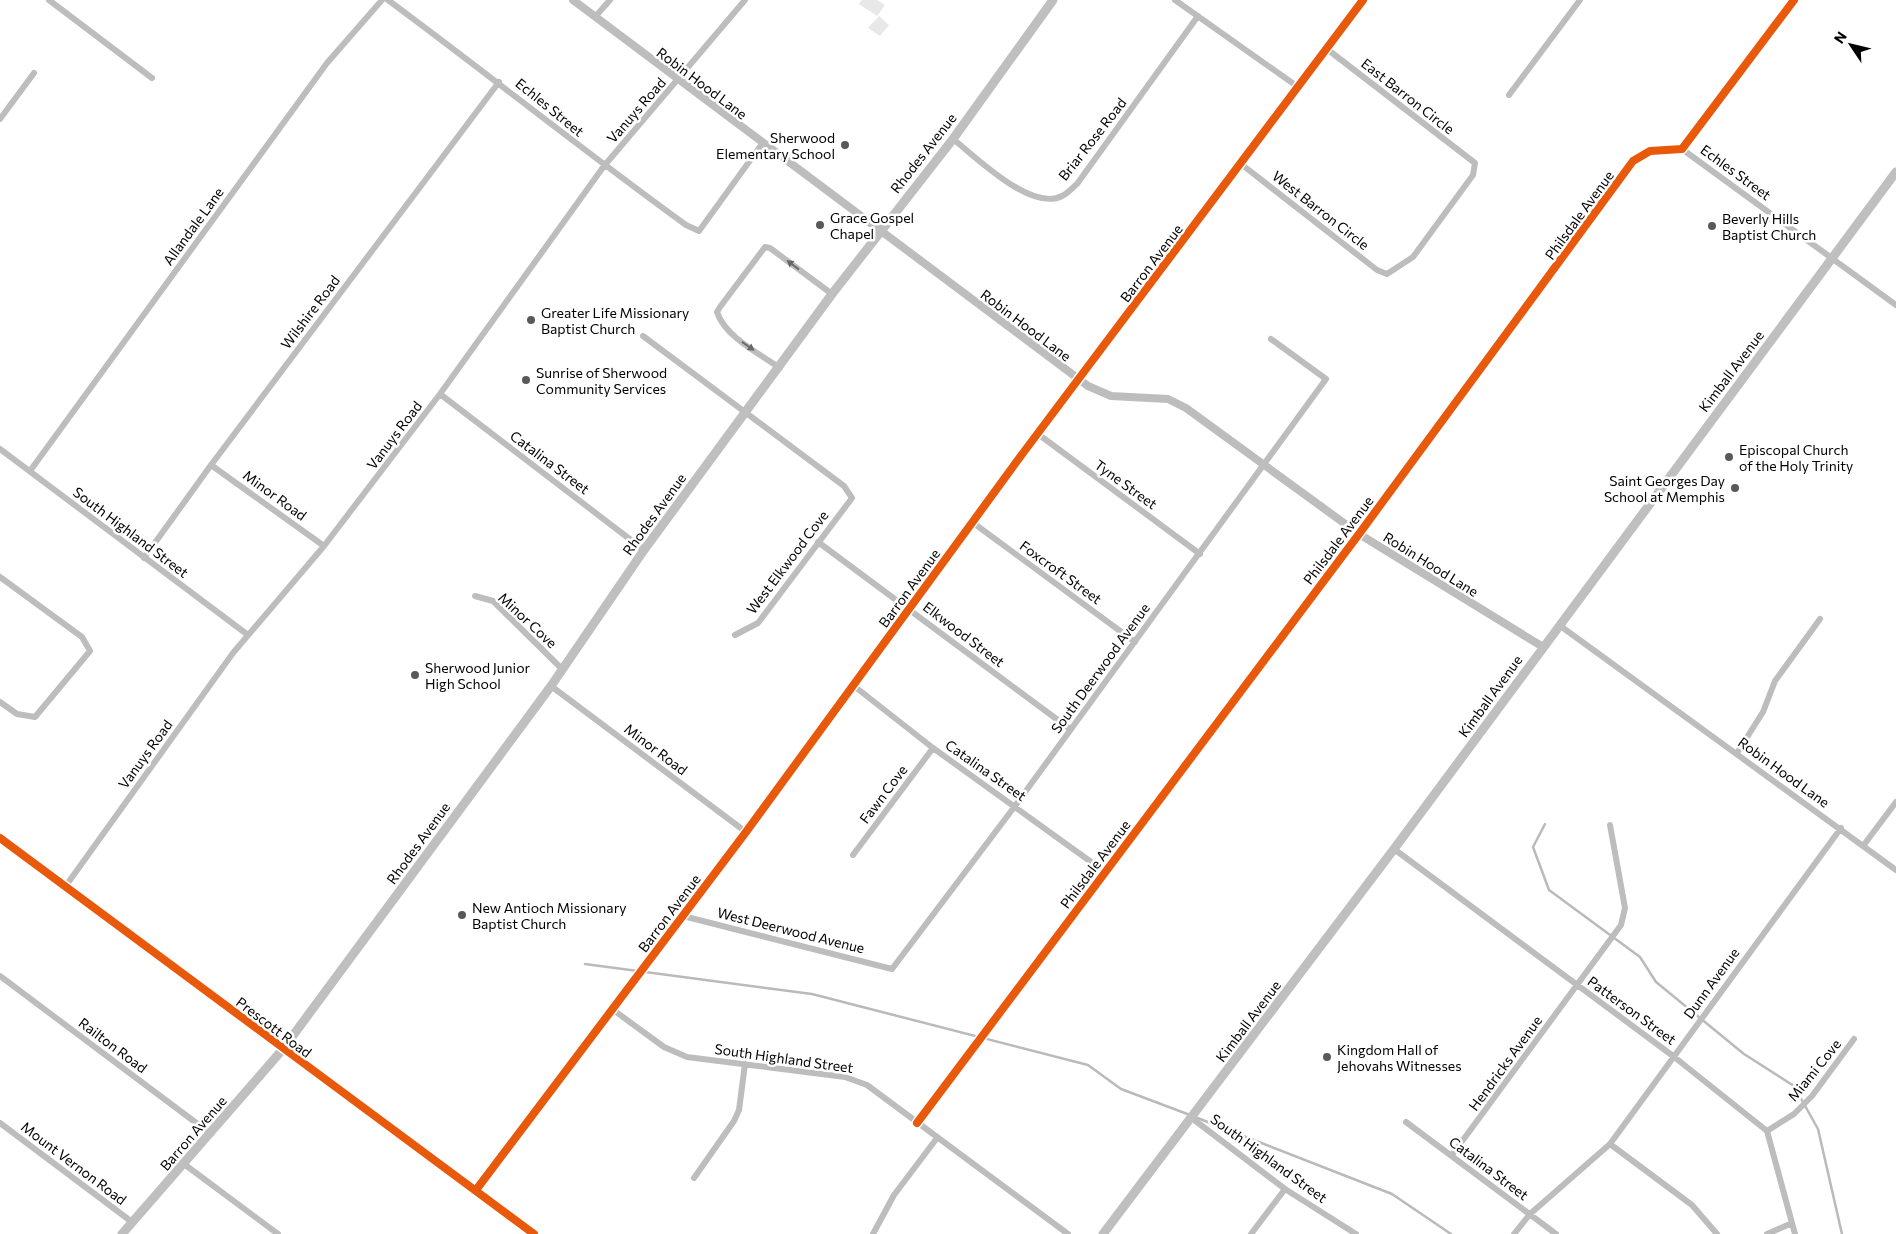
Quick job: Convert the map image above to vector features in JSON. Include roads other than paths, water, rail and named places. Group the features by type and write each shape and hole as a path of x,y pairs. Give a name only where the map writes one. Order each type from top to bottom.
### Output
{"main road":[{"name":"Rhodes Avenue","path":"283,1049 551,686 561,668 644,550 780,368 832,294 953,139 1053,0"},
{"name":"Kimball Avenue","path":"1103,1234 1192,1119 1394,849 1896,172"},
{"name":"Prescott Road","path":"0,838 534,1234"},
{"name":"Barron Avenue","path":"122,1234 283,1049"}],"street":[{"path":"49,0 152,78"},
{"name":"Allandale Lane","path":"30,471 327,63 382,0"},
{"name":"Echles Street","path":"388,0 499,82 604,166 699,231 762,144"},
{"name":"Robin Hood Lane","path":"573,0 879,232 1078,379 1099,392 1111,396 1168,399 1186,408 1359,534 1542,647"},
{"path":"595,17 610,0"},
{"name":"Vanuys Road","path":"65,887 248,635 324,546 440,394 604,166 745,0"},
{"path":"1175,0 1298,87"},
{"name":"Barron Avenue","path":"476,1190 746,832 1078,379 1363,0"},
{"path":"1509,95 1580,0"},
{"path":"1682,149 1794,0"},
{"name":"Briar Rose Road","path":"953,139 1018,189 1040,200 1061,197 1077,184 1198,16"},
{"name":"East Barron Circle","path":"1326,49 1475,163 1473,176 1413,257 1387,274"},
{"path":"0,120 34,73"},
{"name":"Wilshire Road","path":"144,558 211,465 499,82"},
{"name":"Echles Street","path":"1682,149 1896,305"},
{"name":"Philsdale Avenue","path":"917,1123 1359,534 1634,161 1650,151 1682,149"},
{"name":"West Barron Circle","path":"1241,164 1377,270 1387,274"},
{"path":"780,368 738,339 719,317 718,310 765,247 770,248 832,294"},
{"path":"643,336 746,414"},
{"name":"South Deerwood Avenue","path":"892,969 1015,806 1326,379 1272,339"},
{"name":"Catalina Street","path":"440,394 644,550"},
{"name":"West Elkwood Cove","path":"736,635 758,623 852,498 844,486 746,414"},
{"name":"Tyne Street","path":"1038,434 1200,554"},
{"name":"South Highland Street","path":"0,449 248,635"},
{"name":"Minor Road","path":"211,465 324,546"},
{"name":"Foxcroft Street","path":"972,522 1135,642"},
{"name":"Elkwood Street","path":"818,542 1070,729"},
{"path":"0,577 82,637 90,652 35,717 17,714 0,702"},
{"name":"Minor Cove","path":"475,596 493,601 561,668"},
{"path":"1737,753 1763,712 1775,681 1820,619"},
{"name":"Robin Hood Lane","path":"1559,625 1841,828 1896,870"},
{"name":"Minor Road","path":"551,686 746,832"},
{"name":"Catalina Street","path":"854,686 933,748 1104,872"},
{"name":"Fawn Cove","path":"853,854 933,748"},
{"path":"1863,846 1896,802"},
{"name":"Hendricks Avenue","path":"1452,1156 1621,925 1625,908 1610,825"},
{"name":"Dunn Avenue","path":"1514,1234 1530,1214 1610,1144 1841,828"},
{"name":"Patterson Street","path":"1394,849 1673,1056 1767,1131"},
{"name":"West Deerwood Avenue","path":"683,916 892,969"},
{"name":"Railton Road","path":"0,976 211,1134"},
{"name":"South Highland Street","path":"612,1008 664,1047 687,1057 845,1077 866,1085 1068,1234"},
{"name":"Miami Cove","path":"1767,1131 1794,1114 1812,1096 1854,1040"},
{"path":"694,1178 734,1121 739,1110 745,1064"},
{"name":"South Highland Street","path":"1192,1119 1285,1189 1356,1234"},
{"name":"Catalina Street","path":"1406,1122 1556,1234"},
{"name":"Mount Vernon Road","path":"0,1123 132,1222"},
{"path":"1767,1131 1795,1234"},
{"path":"873,1234 894,1196 937,1138"},
{"path":"1610,1144 1692,1205 1717,1234"},
{"path":"184,1164 278,1234"},
{"path":"1251,1234 1285,1189"},
{"path":"1767,1234 1792,1223"}],"waterway":[{"path":"1545,824 1533,847 1549,890 1640,957 1656,982 1744,1054 1794,1086 1818,1129 1842,1234"},
{"path":"585,964 812,994 1088,1065 1121,1089 1190,1115"},
{"path":"1195,1117 1392,1194 1451,1234"}],"place":[{"name":"Sherwood Elementary School","path":"845,145"},
{"name":"Grace Gospel Chapel","path":"820,225"},
{"name":"Beverly Hills Baptist Church","path":"1712,226"},
{"name":"Greater Life Missionary Baptist Church","path":"531,320"},
{"name":"Sunrise of Sherwood Community Services","path":"526,380"},
{"name":"Episcopal Church of the Holy Trinity","path":"1729,457"},
{"name":"Saint Georges Day School at Memphis","path":"1735,488"},
{"name":"Sherwood Junior High School","path":"415,675"},
{"name":"New Antioch Missionary Baptist Church","path":"462,915"},
{"name":"Kingdom Hall of Jehovahs Witnesses","path":"1327,1057"}]}
